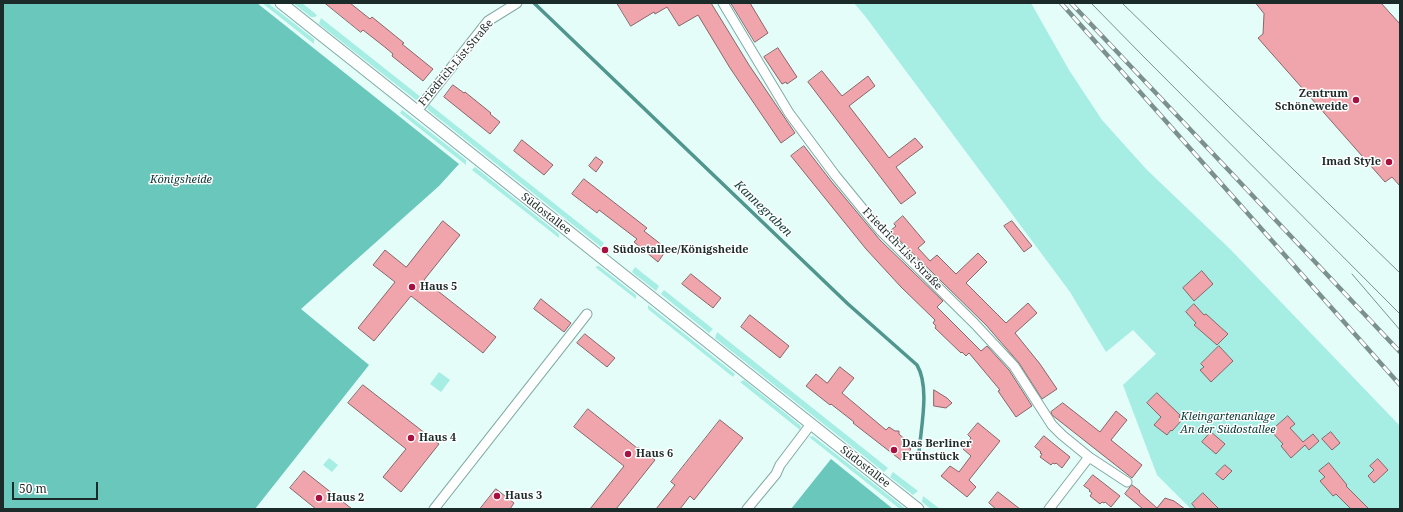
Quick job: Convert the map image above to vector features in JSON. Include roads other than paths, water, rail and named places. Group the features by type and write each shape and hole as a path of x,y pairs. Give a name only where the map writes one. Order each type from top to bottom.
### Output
{"street":[{"name":"Südostallee","path":"281,3 918,509"},
{"name":"Friedrich-List-Straße","path":"417,111 488,21 517,3"},
{"name":"Friedrich-List-Straße","path":"723,3 789,113 835,176 880,230 975,324 1014,366 1052,424 1062,435 1089,457 1126,482"},
{"path":"434,509 587,314"},
{"path":"747,509 776,474 780,465 811,424"},
{"path":"1049,509 1089,457"}],"waterway":[{"name":"Kannegraben","path":"534,3 848,304 917,365 921,374 924,396 919,452"}],"tram line":[{"path":"1091,3 1400,314"},
{"path":"1122,3 1400,273"},
{"path":"1352,274 1400,330"}],"railway":[{"path":"1061,3 1400,385"},
{"path":"1071,3 1400,352"}],"place":[{"name":"Zentrum Schöneweide","path":"1356,100"},
{"name":"Imad Style","path":"1389,162"},
{"name":"Südostallee/Königsheide","path":"605,250"},
{"name":"Haus 5","path":"412,287"},
{"name":"Haus 4","path":"411,438"},
{"name":"Das Berliner Frühstück","path":"894,450"},
{"name":"Haus 6","path":"628,454"},
{"name":"Haus 3","path":"497,496"},
{"name":"Haus 2","path":"319,498"}],"park label":[{"name":"Königsheide","path":"181,180"},
{"name":"Kleingartenanlage An der Südostallee","path":"1228,423"}]}
